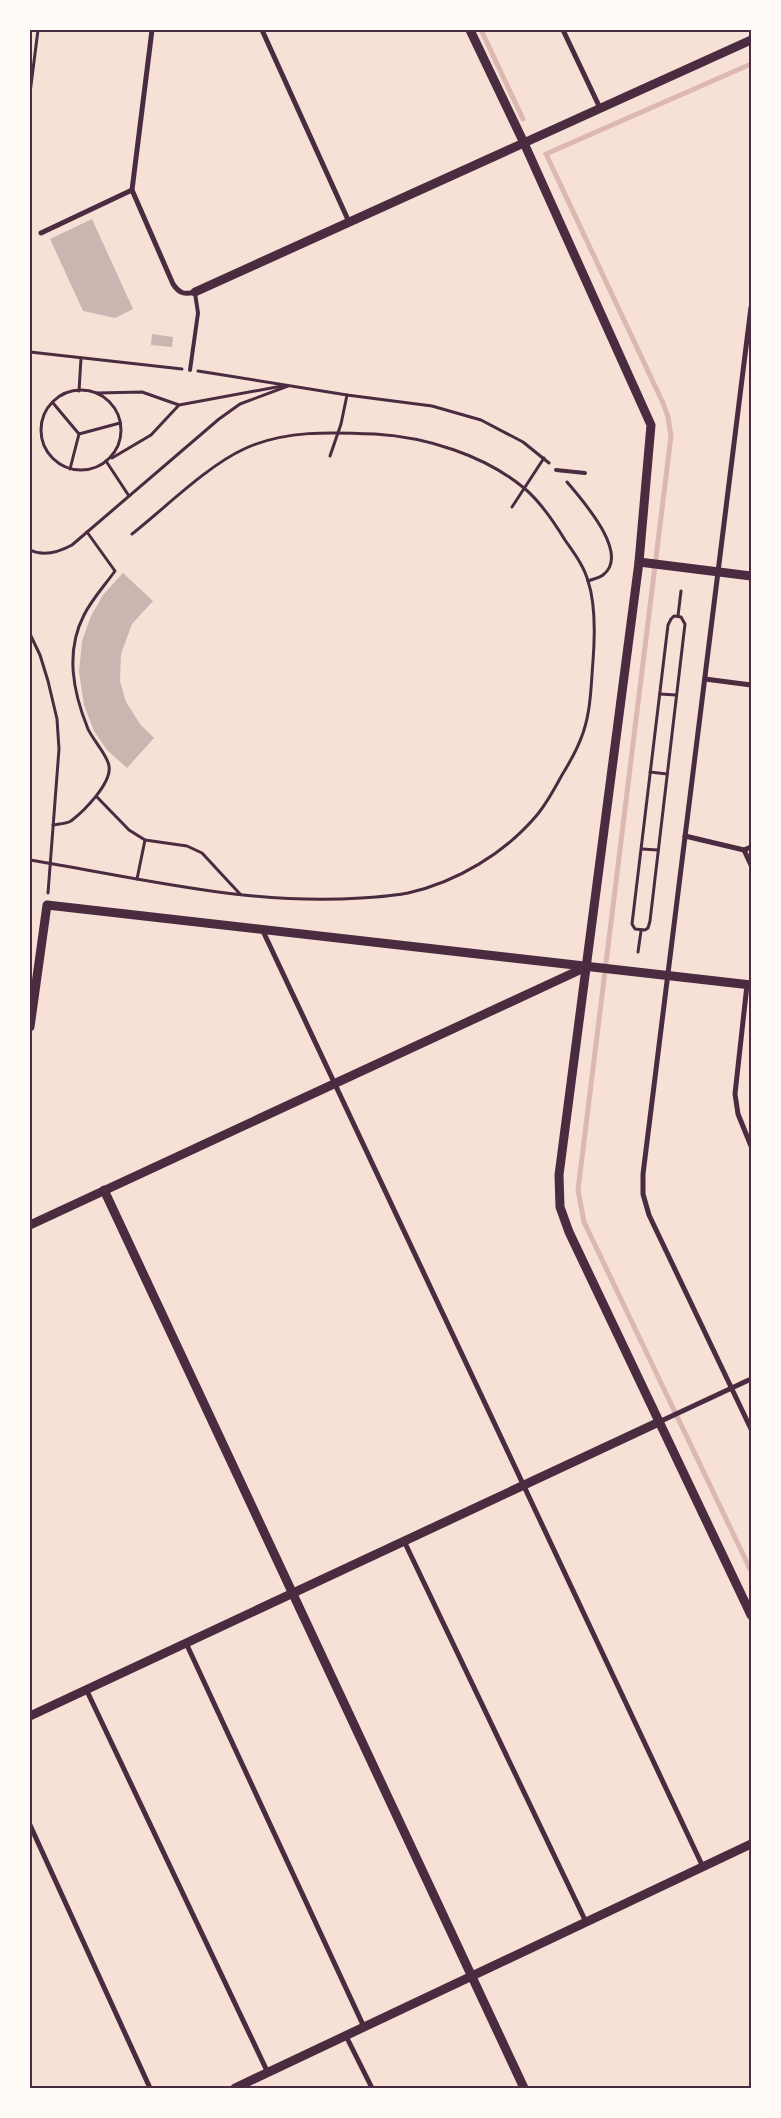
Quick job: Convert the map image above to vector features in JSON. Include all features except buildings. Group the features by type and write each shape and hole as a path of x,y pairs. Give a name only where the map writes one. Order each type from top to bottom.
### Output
{"street":[{"path":"152,30 132,190 173,284 178,292 187,294 751,40"},
{"path":"262,30 349,222"},
{"path":"470,30 524,143 651,425 639,562 559,1175 560,1206 569,1232 751,1615"},
{"path":"563,30 600,108"},
{"path":"40,233 132,190"},
{"path":"751,307 646,1142 644,1194 650,1215 751,1430"},
{"path":"639,562 751,576"},
{"path":"705,679 751,685"},
{"path":"685,836 744,850 751,847"},
{"path":"744,850 751,865"},
{"path":"30,1027 47,905 749,985 738,1056 735,1094 738,1114 751,1146"},
{"path":"262,930 702,1867"},
{"path":"30,1224 586,967"},
{"path":"104,1190 524,2088"},
{"path":"30,1716 751,1378"},
{"path":"404,1541 586,1922"},
{"path":"186,1643 364,2027"},
{"path":"86,1689 268,2072"},
{"path":"30,1825 150,2088"},
{"path":"235,2088 751,1844"},
{"path":"346,2036 372,2088"}],"lane":[{"path":"190,370 198,313 195,292"},
{"path":"556,470 585,473"}],"path":[{"path":"30,93 38,30"},
{"path":"30,352 190,370 347,395 432,406 481,420 523,442 544,458 556,470 606,535 611,550 610,565 604,574 588,581"},
{"path":"79,391 81,358"},
{"path":"179,405 151,435 98,467 84,470 70,469 58,463 48,453 43,441 42,428 44,416 53,403 60,397 79,391 94,393 142,392 179,405 287,386"},
{"path":"30,550 34,552 55,553 72,545 219,419 240,404 287,386"},
{"path":"94,393 107,400 116,409 120,423 121,435 117,448 108,460"},
{"path":"330,456 347,395"},
{"path":"53,403 79,434"},
{"path":"79,434 120,423"},
{"path":"30,860 137,879 241,894 311,900 406,893 435,885 489,858 522,830 538,814 552,792 583,734 590,704 595,634 588,581 579,562 556,525 525,488 477,460 447,447 395,435 320,432 273,439 246,448 224,459 132,534"},
{"path":"70,469 79,434"},
{"path":"512,507 544,458"},
{"path":"108,460 129,496"},
{"path":"53,825 70,822 97,797 108,774 109,765 92,737 78,704 72,671 73,646 84,614 115,571 87,532"},
{"path":"678,616 681,591"},
{"path":"678,616 683,619 685,624 649,925 645,930 641,930 635,929 632,924 669,621 672,617 678,616"},
{"path":"30,634 40,655 57,719 59,749 47,905"},
{"path":"660,694 676,695"},
{"path":"650,772 667,774"},
{"path":"97,797 129,830 145,840 187,846 202,853 241,894"},
{"path":"137,879 145,840"},
{"path":"642,849 658,850"},
{"path":"638,952 641,930"}],"waterway":[{"path":"481,30 523,119"},
{"path":"751,64 546,154 663,403 668,417 671,436 578,1190 584,1222 751,1571"}]}
